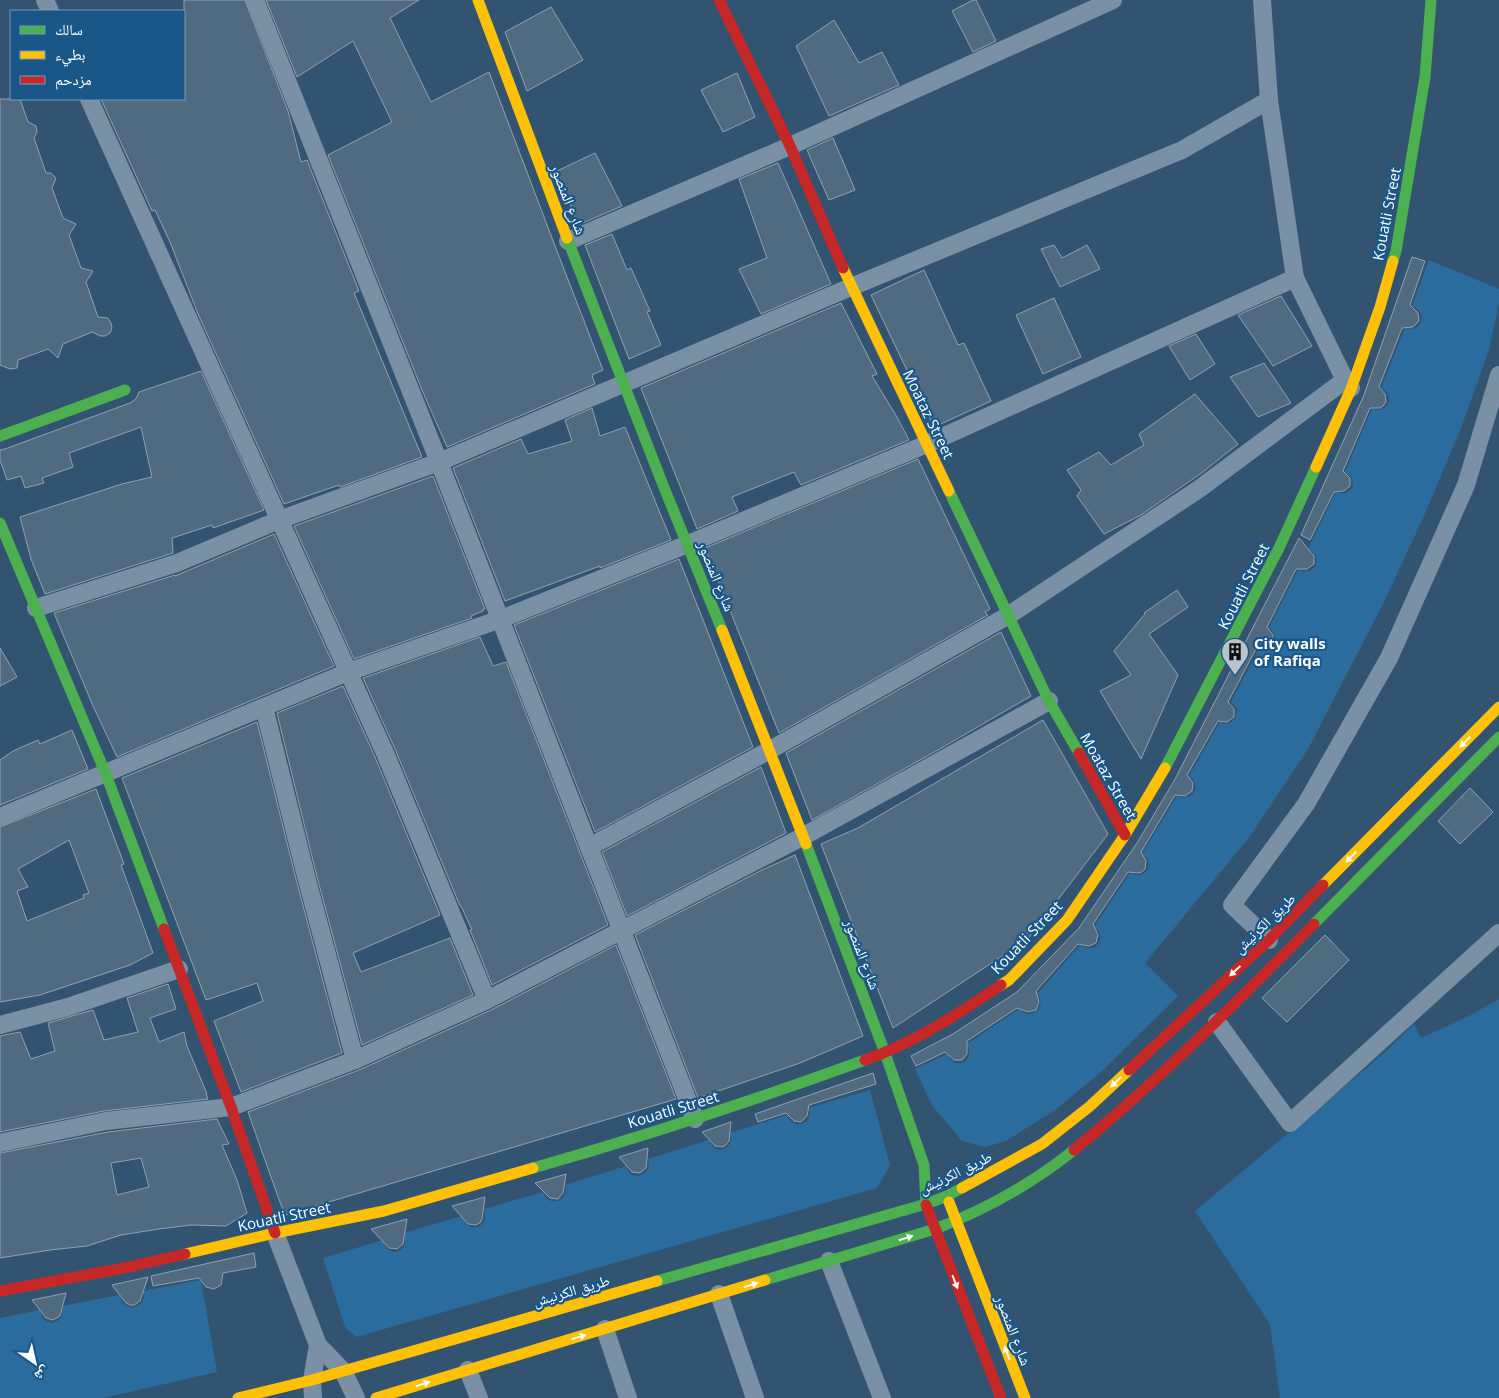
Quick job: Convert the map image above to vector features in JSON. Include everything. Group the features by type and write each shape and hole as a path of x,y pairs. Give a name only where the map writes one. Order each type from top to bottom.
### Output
{"street":[{"path":"255,0 439,462 695,1119"},
{"name":"شارع المنصور","path":"478,0 568,241 663,485 770,750 885,1053 924,1165 926,1204 1001,1398"},
{"name":"Moataz Street","path":"720,0 790,146 851,287 1049,701 1125,835"},
{"path":"568,241 790,146 1113,0"},
{"path":"589,847 770,750 1009,615 1199,489 1348,384 1295,278 1269,100 1262,0"},
{"name":"Kouatli Street","path":"0,1291 124,1268 275,1233 384,1211 695,1119 885,1053 945,1022 1009,980 1067,920 1125,835 1162,774 1244,617 1303,496 1380,307 1396,251 1425,77 1431,0"},
{"path":"89,100 385,753 487,1000"},
{"path":"36,608 176,563 279,520 439,462 851,287 1182,150 1269,100"},
{"path":"0,817 348,672 500,619 688,544 927,444 1295,278"},
{"path":"1269,940 1232,905 1306,804 1389,658 1466,485 1499,375"},
{"path":"0,436 125,390"},
{"path":"0,523 5,548 36,608 105,772 318,1345 343,1371 356,1398"},
{"path":"0,1143 106,1120 231,1107 355,1060 487,1000 802,837 1049,701"},
{"path":"264,707 306,876 355,1060"},
{"name":"طريق الكرنيش","path":"238,1398 312,1380 926,1204 941,1188 1042,1144 1089,1107 1269,940 1499,707"},
{"path":"376,1398 935,1229 956,1221 1005,1196 1054,1166 1104,1125 1217,1022 1499,737"},
{"path":"1217,1022 1290,1123 1499,932"},
{"path":"0,1024 68,1007 179,969"},
{"name":"شارع المنصور","path":"924,1165 941,1188 956,1221 1025,1398"},
{"path":"829,1261 882,1398"},
{"path":"719,1294 755,1398"},
{"path":"605,1329 628,1398"},
{"path":"314,1398 312,1380 318,1345"},
{"path":"468,1370 479,1398"}],"shaded area":[{"path":"1429,260 1499,289 1499,303 1489,350 1461,428 1424,516 1384,602 1308,749 1248,839 1145,963 1178,996 1099,1074 1055,1110 1006,1141 985,1147 962,1141 932,1105 915,1069 947,1054 955,1063 963,1062 969,1056 967,1044 1019,1009 1028,1014 1037,1011 1041,1004 1037,994 1080,945 1091,948 1098,944 1100,936 1094,927 1130,873 1141,875 1147,870 1148,862 1142,854 1177,796 1187,797 1194,792 1195,784 1189,776 1220,722 1228,723 1236,718 1237,708 1231,702 1259,649 1269,649 1274,644 1275,636 1269,628 1298,570 1309,571 1316,566 1316,557 1308,549 1336,492 1345,493 1353,487 1352,477 1345,472 1372,409 1382,409 1388,403 1388,395 1381,388 1405,328 1416,328 1421,322 1422,317 1420,313 1412,306"},
{"path":"1499,999 1499,1398 1280,1398 1270,1324 1195,1211 1382,1055 1414,1024 1421,1038 1469,1016"},
{"path":"870,1090 890,1165 877,1188 356,1337 345,1327 323,1258 383,1240 389,1250 398,1252 404,1245 404,1233 462,1216 469,1226 477,1227 484,1221 484,1209 543,1192 549,1200 558,1201 564,1196 566,1191 565,1185 626,1166 632,1174 636,1176 641,1175 647,1170 649,1165 648,1159 709,1140 715,1148 719,1150 724,1149 730,1144 730,1133 787,1115 794,1123 802,1124 809,1118 809,1108"},
{"path":"201,1280 217,1372 103,1398 0,1398 0,1318 40,1310 45,1320 49,1323 54,1323 61,1317 62,1306 120,1295 125,1306 132,1308 142,1302 144,1297 142,1291"}],"building":[{"path":"184,0 245,0 288,111 301,162 307,160 359,291 354,293 422,457 340,487 339,485 284,504 198,314 170,242 155,210 152,211 101,100 185,100"},
{"path":"266,0 419,0 390,18 431,102 489,72 603,370 592,375 595,384 447,447 422,390 328,155 392,122 353,41 297,77"},
{"path":"976,0 996,41 973,52 952,11"},
{"path":"551,7 583,60 527,91 505,32"},
{"path":"834,20 859,63 882,52 899,85 829,116 796,46"},
{"path":"737,73 755,117 723,132 701,90"},
{"path":"0,99 10,99 20,100 28,122 36,126 37,132 34,138 46,173 51,173 56,178 52,188 63,218 76,224 69,235 81,268 93,271 86,282 98,317 108,318 112,328 110,333 105,336 92,332 63,344 58,358 48,349 18,360 17,368 10,369 0,365"},
{"path":"833,138 855,190 829,200 807,150"},
{"path":"595,153 622,206 578,225 557,171"},
{"path":"778,163 831,284 761,314 739,269 767,258 739,179"},
{"path":"612,234 627,270 631,268 650,311 647,312 661,345 629,359 585,245"},
{"path":"1054,245 1062,258 1087,245 1100,269 1060,287 1041,249"},
{"path":"1412,257 1425,261 1410,305 1418,313 1419,321 1413,327 1402,328 1379,387 1385,394 1386,402 1380,408 1370,408 1343,471 1350,478 1350,486 1344,491 1334,492 1310,540 1301,535 1364,395"},
{"path":"924,270 958,345 964,343 991,401 934,427 871,295"},
{"path":"1281,296 1312,346 1273,366 1238,315"},
{"path":"1054,298 1081,357 1043,374 1016,315"},
{"path":"841,303 877,374 872,376 909,440 801,485 794,472 732,497 738,511 697,529 641,388"},
{"path":"1196,334 1215,364 1190,380 1169,346"},
{"path":"1264,363 1291,403 1258,417 1230,377"},
{"path":"201,371 264,510 213,528 212,525 172,538 173,553 45,594 31,559 20,517 122,484 152,477 141,427 69,453 73,467 42,478 44,483 25,488 21,476 7,480 0,460 0,450 130,403 136,399 139,392"},
{"path":"1195,394 1238,444 1203,472 1141,515 1104,534 1077,496 1081,490 1067,470 1099,452 1111,465 1144,445 1139,434"},
{"path":"592,408 600,436 625,427 671,540 600,568 600,566 505,601 453,468 521,439 528,454 572,441 565,420"},
{"path":"918,459 990,609 985,612 988,615 779,733 705,548"},
{"path":"433,476 485,609 471,616 472,618 354,659 294,526"},
{"path":"274,534 334,666 117,757 93,706 54,613 175,576"},
{"path":"1299,538 1314,556 1314,564 1307,569 1296,569 1267,627 1273,635 1273,643 1266,648 1257,647 1228,702 1234,709 1234,717 1227,722 1218,721 1187,775 1193,783 1192,791 1185,796 1175,795 1141,852 1146,861 1145,869 1138,873 1128,872 1093,924 1098,935 1096,943 1089,946 1078,944 1036,991 1039,1002 1036,1010 1028,1012 1017,1008 967,1041 967,1054 962,1060 954,1060 945,1052 916,1066 911,1056 953,1034 1017,992 1079,928 1137,843 1174,781"},
{"path":"679,559 753,747 595,832 514,625"},
{"path":"1177,590 1188,607 1149,634 1178,675 1141,759 1100,691 1131,675 1114,651 1144,613"},
{"path":"1001,632 1031,696 812,820 786,753"},
{"path":"480,637 493,666 506,662 608,925 492,985 470,930 472,930 363,678"},
{"path":"0,648 17,677 0,686"},
{"path":"343,686 375,757 440,915 353,953 361,972 450,938 473,995 362,1045 316,873 277,713"},
{"path":"1043,720 1108,834 1028,939 893,1028 821,844 858,828"},
{"path":"257,722 342,1053 241,1092 214,1021 263,1001 257,983 206,1000 122,778"},
{"path":"72,730 88,769 0,805 0,760 13,751 38,740 40,744"},
{"path":"761,767 786,833 627,916 602,852"},
{"path":"1470,788 1493,812 1460,844 1438,821"},
{"path":"96,789 124,864 121,865 153,953 130,965 40,995 0,1002 0,827","holes":["69,840 89,893 83,895 84,898 27,921 17,891 28,887 18,869"]},
{"path":"795,855 863,1036 800,1063 698,1098 635,935"},
{"path":"1325,935 1349,960 1287,1022 1262,998"},
{"path":"616,945 676,1099 285,1215 248,1112 359,1070 491,1010"},
{"path":"168,984 176,1009 150,1018 159,1042 184,1032 187,1046 208,1099 104,1111 0,1132 0,1036 20,1032 31,1059 55,1051 48,1023 93,1010 104,1040 138,1032 127,998"},
{"path":"873,1073 876,1084 809,1105 807,1116 801,1122 794,1121 786,1113 758,1122 755,1114"},
{"path":"217,1119 229,1144 222,1145 237,1180 247,1213 226,1226 191,1225 159,1229 121,1235 87,1246 0,1258 0,1153 108,1132","holes":["141,1158 149,1187 117,1195 111,1163"]},
{"path":"731,1122 729,1141 723,1147 715,1146 702,1132"},
{"path":"648,1148 646,1168 640,1173 632,1172 619,1157"},
{"path":"566,1174 563,1193 558,1199 550,1198 535,1183"},
{"path":"485,1197 482,1219 476,1225 468,1224 452,1206"},
{"path":"407,1219 403,1244 397,1249 389,1248 371,1229"},
{"path":"254,1253 256,1267 223,1273 221,1285 214,1289 206,1287 199,1278 153,1286 151,1276"},
{"path":"148,1277 140,1301 134,1305 126,1303 112,1285"},
{"path":"66,1293 60,1316 53,1320 46,1318 32,1300"}],"traffic: fast":[{"path":"1393,261 1425,77 1431,0"},
{"path":"567,238 663,485 722,630"},
{"path":"0,436 125,390"},
{"path":"1165,768 1279,548 1316,467"},
{"path":"949,491 1049,701 1079,753"},
{"path":"0,523 105,772 164,929"},
{"path":"1314,924 1499,737"},
{"path":"806,844 885,1053 924,1165 926,1205"},
{"path":"533,1168 700,1117 865,1060"},
{"path":"765,1280 953,1222 1008,1195 1042,1174 1074,1150"},
{"path":"657,1281 926,1204 962,1188"}],"traffic: slow":[{"path":"478,0 567,238"},
{"path":"1316,467 1351,389 1380,307 1393,261"},
{"path":"843,268 949,491"},
{"path":"722,630 806,844"},
{"path":"1323,885 1499,707"},
{"path":"1001,985 1009,980 1067,920 1125,835 1165,768"},
{"path":"962,1188 1042,1144 1089,1107 1129,1070"},
{"path":"185,1254 275,1233 384,1211 533,1168"},
{"path":"949,1202 1025,1398"},
{"path":"376,1398 765,1280"},
{"path":"238,1398 312,1380 657,1281"}],"traffic: jam":[{"path":"719,0 790,146 843,268"},
{"path":"1079,753 1125,835"},
{"path":"1129,1070 1269,940 1323,885"},
{"path":"1074,1150 1167,1068 1314,924"},
{"path":"164,929 231,1107 275,1233"},
{"path":"865,1060 918,1036 952,1017 1001,985"},
{"path":"926,1205 1001,1398"},
{"path":"0,1291 124,1268 185,1254"}],"place":[{"name":"City walls of Rafiqa","path":"1235,676"}]}
